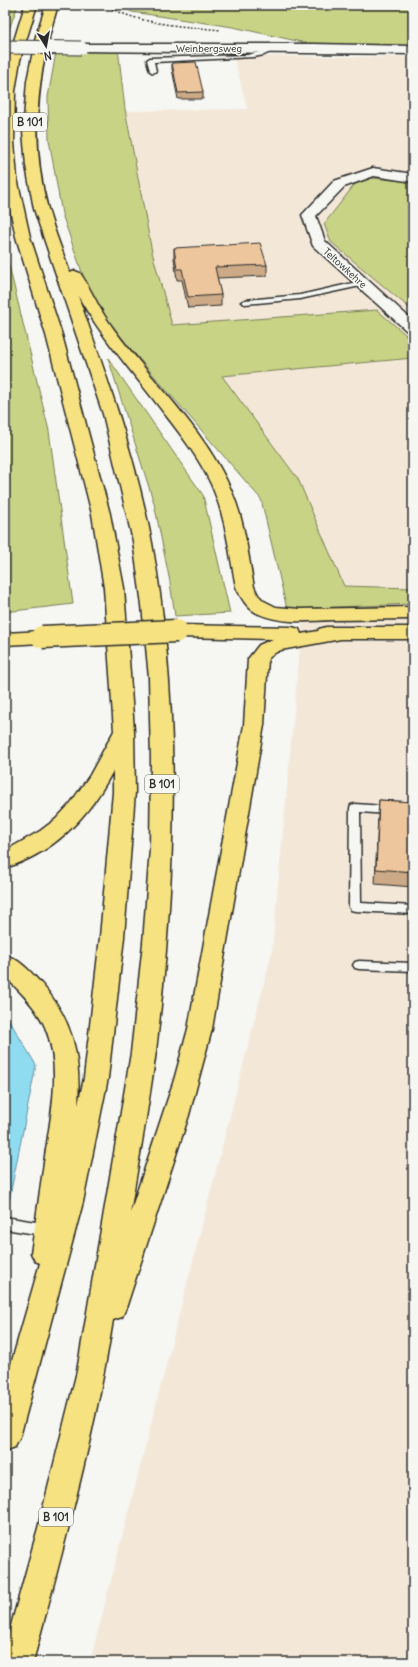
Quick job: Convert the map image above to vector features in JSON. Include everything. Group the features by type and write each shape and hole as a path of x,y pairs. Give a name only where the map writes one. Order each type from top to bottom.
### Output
{"highway":[{"name":"B 101","path":"5,1437 34,1327 70,1202 96,1078 112,938 124,792 124,731 114,588 101,514 54,335 26,251 10,178 7,130 9,91 17,48 31,5"},
{"name":"B 101","path":"17,1662 53,1528 90,1372 143,1052 155,943 161,848 162,759 159,678 152,605 145,562 128,478 111,414 41,209 34,166 30,114 35,65 52,5"},
{"path":"41,209 99,319 190,435 205,455 216,475 232,515 242,574 245,587 250,598 265,610 275,613 340,624 413,633"},
{"path":"5,639 340,624 413,613"},
{"path":"90,1372 176,1115 200,1029 254,725 258,660 261,652 268,647 340,624"},
{"path":"5,860 28,851 53,835 69,821 84,804 94,788 124,731"},
{"path":"5,964 13,970 37,995 57,1027 64,1052 66,1077 65,1102 34,1327"}],"street":[{"name":"Weinbergsweg","path":"5,47 277,47 413,50"},
{"name":"Teltowkehre","path":"413,178 373,172 338,184 309,215 318,243 413,329"}],"lane":[{"path":"153,71 150,60 221,57 244,58 265,54 277,47"},
{"path":"245,302 300,297 362,283"},
{"path":"413,812 355,808 355,907 413,910"},
{"path":"359,965 413,967"},
{"path":"5,1223 48,1230"}],"path":[{"path":"105,5 130,17 184,26 222,30"}],"shaded area":[{"path":"234,56 413,57 413,1662 90,1662 272,952 302,624 276,502 165,374 67,114 130,111 247,109"}],"green space":[{"path":"5,5 18,5 5,40"},
{"path":"117,5 413,5 413,47 315,45 233,27 132,12"},
{"path":"57,47 118,48 125,109 152,252 172,325 377,310 413,341 413,358 222,376 298,479 344,586 413,588 413,604 287,609 261,499 129,347 102,313 85,281 62,214 49,140 48,97"},
{"path":"372,178 413,182 413,311 331,242 324,224 355,184"},
{"path":"5,249 49,431 73,604 5,612"},
{"path":"108,358 203,495 230,613 175,616 170,582 154,503"}],"water":[{"path":"5,1013 36,1065 5,1221"}],"building":[{"path":"196,62 203,92 178,93 172,63"},
{"path":"260,243 267,265 215,267 221,295 188,297 182,269 177,269 174,248"},
{"path":"379,800 413,802 413,872 376,869"}]}
